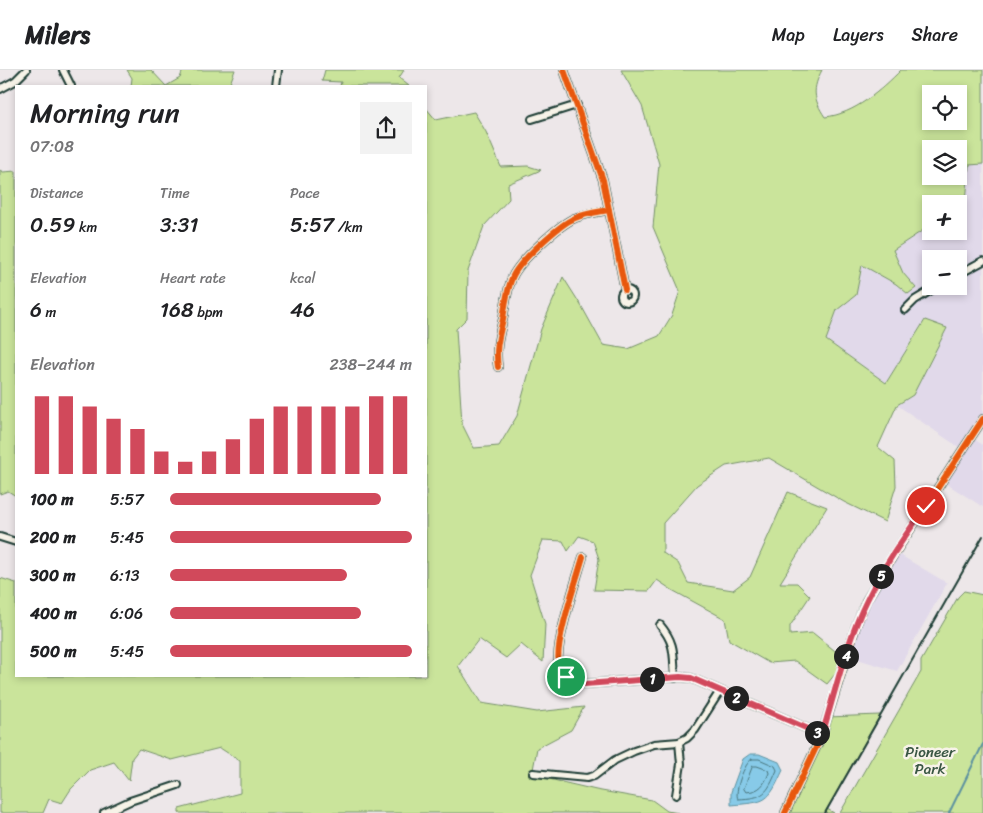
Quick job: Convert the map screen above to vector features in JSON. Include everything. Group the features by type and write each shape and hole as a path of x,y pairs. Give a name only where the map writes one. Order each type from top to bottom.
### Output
{"street":[{"path":"0,89 15,81 26,70"},
{"path":"63,70 70,85"},
{"path":"276,85 278,70"},
{"path":"564,70 600,170 625,290"},
{"path":"532,119 577,104"},
{"path":"498,367 495,354 508,290 517,268 552,235 574,218 609,210"},
{"path":"967,270 983,261"},
{"path":"905,310 923,295"},
{"path":"785,813 822,735 866,601 892,556 983,419"},
{"path":"0,538 15,542"},
{"path":"583,556 559,645 558,662 566,677 585,684 691,678 822,735"},
{"path":"660,625 670,636 672,643 675,678"},
{"path":"533,773 587,778 594,776 616,760 634,751 654,744 678,742 687,738 695,730 720,691"},
{"path":"676,795 681,764 678,742"},
{"path":"104,813 130,801 178,785"}],"shaded area":[{"path":"983,164 983,419 971,437 983,445 983,507 942,481 963,450 897,405 913,395 925,320 886,383 826,340 837,310 856,295 862,264 896,284 908,294 916,288 903,273 893,250 922,231 922,240 967,240 967,195 969,165"},
{"path":"895,552 947,583 897,671 847,656 856,626"}],"green space":[{"path":"127,70 151,70 165,85 131,85 132,78"},
{"path":"183,70 235,70 229,85 168,85 180,78"},
{"path":"325,70 404,70 399,78 408,85 340,85 341,82 322,81"},
{"path":"621,70 822,70 815,88 815,94 818,105 825,117 847,111 867,100 901,70 983,70 983,164 969,165 967,195 922,195 922,231 893,250 903,273 916,288 908,294 896,284 862,265 856,295 837,310 826,340 886,383 925,320 947,328 913,395 897,405 878,447 895,461 896,486 885,522 844,502 769,458 726,466 697,485 663,523 663,553 678,563 688,583 733,590 750,577 788,492 827,507 780,583 797,583 810,596 790,626 790,635 813,633 840,655 836,673 827,684 795,661 769,663 729,640 725,619 657,580 649,591 594,590 599,559 593,541 579,536 568,551 563,541 543,540 530,575 545,624 543,662 521,644 506,658 479,639 458,666 481,703 537,712 584,707 571,730 537,748 532,775 596,790 652,800 667,811 679,813 179,813 179,809 240,793 240,761 220,748 172,760 139,749 132,758 129,781 114,762 90,770 71,789 62,803 49,799 43,813 0,813 0,578 15,583 15,677 427,677 427,109 436,120 474,112 486,132 501,167 528,166 541,170 508,184 509,199 484,226 468,271 467,318 456,329 462,424 474,448 499,446 517,416 541,329 563,277 603,345 628,349 659,336 672,315 680,291 653,227 659,164 642,106"},
{"path":"0,170 3,172 15,171 15,495 8,491 0,494"},
{"name":"Pioneer Park","path":"964,591 983,595 983,813 840,813 921,672 921,661 958,597"},
{"path":"880,715 827,809 834,813 785,813 827,717"}],"water":[{"path":"750,754 759,754 779,762 783,770 774,789 765,799 752,803 731,805 731,792 743,759"}],"waterway":[{"path":"949,813 983,744"}],"railway":[{"path":"825,813 983,536"}],"cycle path":[{"path":"564,70 603,180 625,290"},
{"path":"498,367 497,349 506,298 516,271 540,244 568,222 583,215 609,210"},
{"path":"785,813 822,735 856,626 866,601 893,556 983,419"},
{"path":"583,557 567,611 558,654 560,668 569,678 585,684 680,677 691,678 822,735"}],"route":[{"path":"566,677 585,684 680,677 691,678 822,735 856,626 866,601 891,558 926,506"}]}
